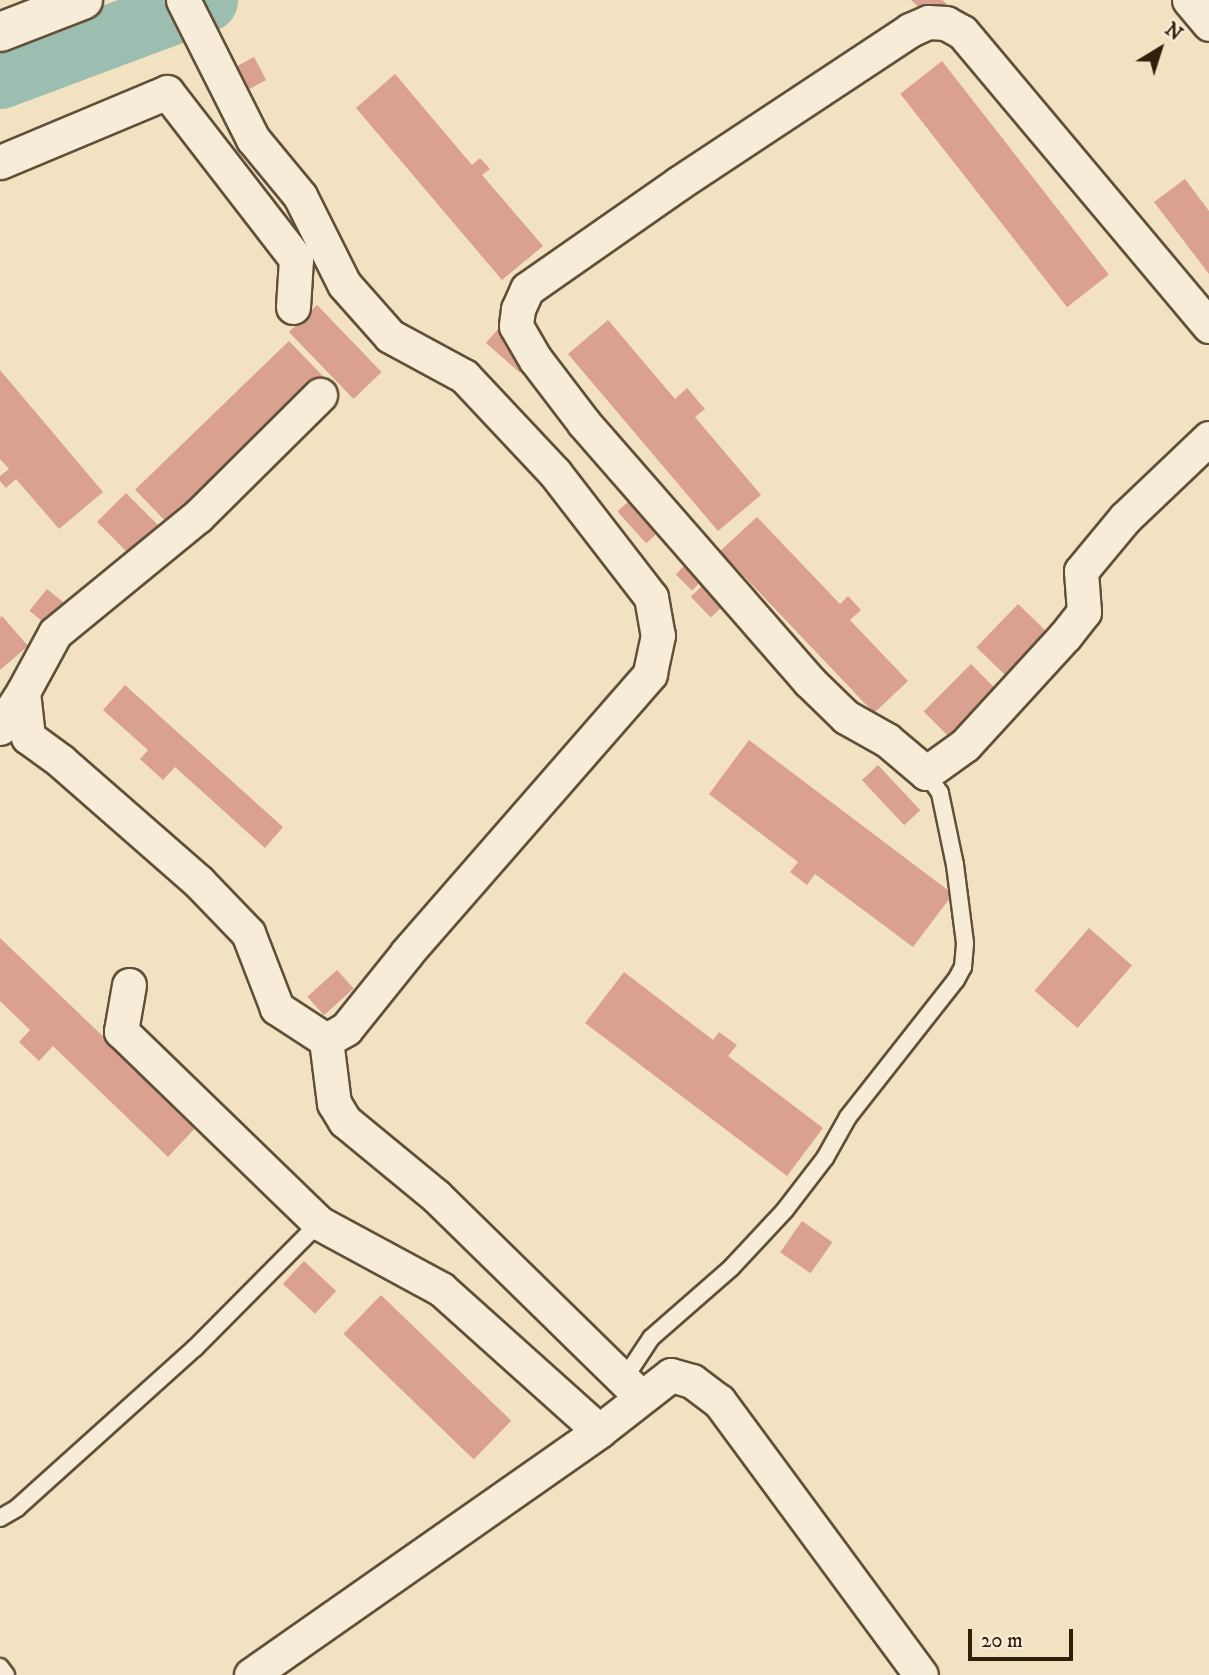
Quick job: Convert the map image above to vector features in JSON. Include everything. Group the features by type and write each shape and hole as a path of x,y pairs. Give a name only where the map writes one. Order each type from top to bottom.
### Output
{"street":[{"path":"0,32 83,0"},
{"path":"183,0 197,33 253,139 300,196 344,284 390,336 464,376 555,473 651,597 658,635 650,674 407,953 346,1029 326,1040"},
{"path":"1189,0 1209,24"},
{"path":"1209,326 962,32 946,23 928,22 909,30 679,183 527,289 517,309 516,326 536,360 584,423 809,681 846,717 887,740 926,773 965,745 1065,636 1084,612 1081,571 1088,561 1125,518 1209,438"},
{"path":"0,162 167,92 296,258 293,307"},
{"path":"0,728 55,633 198,516 320,395"},
{"path":"23,692 29,737 61,761 200,883 248,933 277,1008 326,1040 334,1103 345,1121 436,1196 633,1388"},
{"path":"129,985 121,1031 319,1223 441,1289 599,1431"},
{"path":"251,1675 599,1431 633,1388 671,1375 692,1381 719,1401 921,1675"}],"lane":[{"path":"633,1388 651,1338 731,1268 785,1210 825,1158 848,1117 956,980 962,967 965,943 955,865 940,793 926,773"},
{"path":"0,1518 17,1508 195,1348 319,1223"},
{"path":"0,1667 6,1675"}],"building":[{"path":"911,0 942,0 947,4 932,20"},
{"path":"254,57 266,80 249,89 237,66"},
{"path":"942,61 1109,275 1067,307 900,94"},
{"path":"395,74 472,165 480,158 490,169 482,175 543,246 502,280 356,108"},
{"path":"1185,179 1209,211 1209,274 1154,202"},
{"path":"317,305 382,372 354,399 289,332"},
{"path":"608,320 675,399 687,388 705,409 695,417 761,495 718,531 568,354"},
{"path":"499,328 533,358 520,373 486,343"},
{"path":"289,341 329,382 175,531 135,490"},
{"path":"0,370 103,492 59,529 16,479 6,488 0,481 0,476 9,469 0,459"},
{"path":"126,493 164,531 135,560 97,522"},
{"path":"630,500 659,532 646,543 617,511"},
{"path":"757,517 840,604 848,596 861,610 850,620 908,681 874,713 720,551"},
{"path":"692,558 708,574 692,591 676,574"},
{"path":"708,580 728,601 711,618 691,597"},
{"path":"47,589 63,602 46,624 29,611"},
{"path":"1018,604 1053,638 1012,681 976,647"},
{"path":"2,616 28,646 0,670 0,618"},
{"path":"971,664 997,690 950,738 924,711"},
{"path":"125,685 283,827 265,848 175,767 163,780 140,759 148,750 103,710"},
{"path":"749,740 953,894 913,947 815,874 807,885 790,872 798,862 709,794"},
{"path":"878,765 920,810 904,825 862,780"},
{"path":"1089,928 1132,965 1078,1028 1035,991"},
{"path":"0,938 197,1126 168,1157 53,1046 39,1061 19,1042 30,1030 0,1001"},
{"path":"337,970 354,989 324,1015 307,997"},
{"path":"624,972 713,1040 719,1032 737,1045 728,1056 823,1128 787,1176 585,1023"},
{"path":"802,1221 832,1242 811,1273 780,1252"},
{"path":"304,1261 336,1291 315,1314 283,1284"},
{"path":"381,1295 511,1421 474,1460 343,1334"}],"waterway":[{"path":"0,77 206,0"}]}
